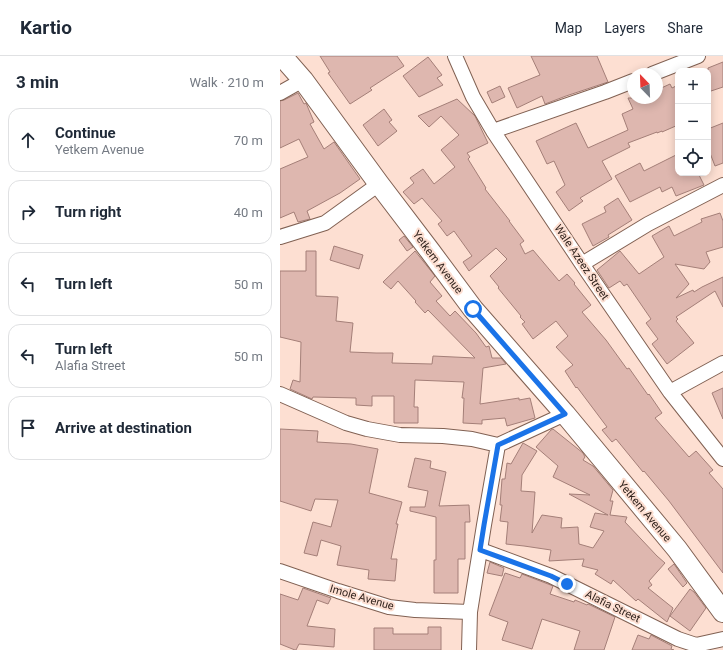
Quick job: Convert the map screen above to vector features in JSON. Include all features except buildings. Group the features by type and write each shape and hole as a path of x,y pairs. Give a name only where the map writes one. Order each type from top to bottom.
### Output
{"street":[{"name":"Yetkem Avenue","path":"282,56 303,80 473,309 565,414 677,550 723,612"},
{"name":"Wale Azeez Street","path":"455,56 473,97 493,131 670,392 723,459"},
{"path":"663,70 698,56"},
{"path":"280,93 303,80"},
{"path":"493,131 627,83"},
{"path":"280,237 325,223 379,184"},
{"path":"582,264 648,224 723,185"},
{"path":"670,392 723,363"},
{"path":"280,394 346,423 367,429 400,435 444,436 472,439 498,445 565,414"},
{"path":"469,650 470,612 498,445"},
{"name":"Alafia Street","path":"480,550 551,576 678,639 696,645 723,639"},
{"name":"Imole Avenue","path":"280,571 389,607 415,610 470,612"}],"route":[{"path":"473,309 565,414 498,445 480,550 551,576 567,584"}]}
